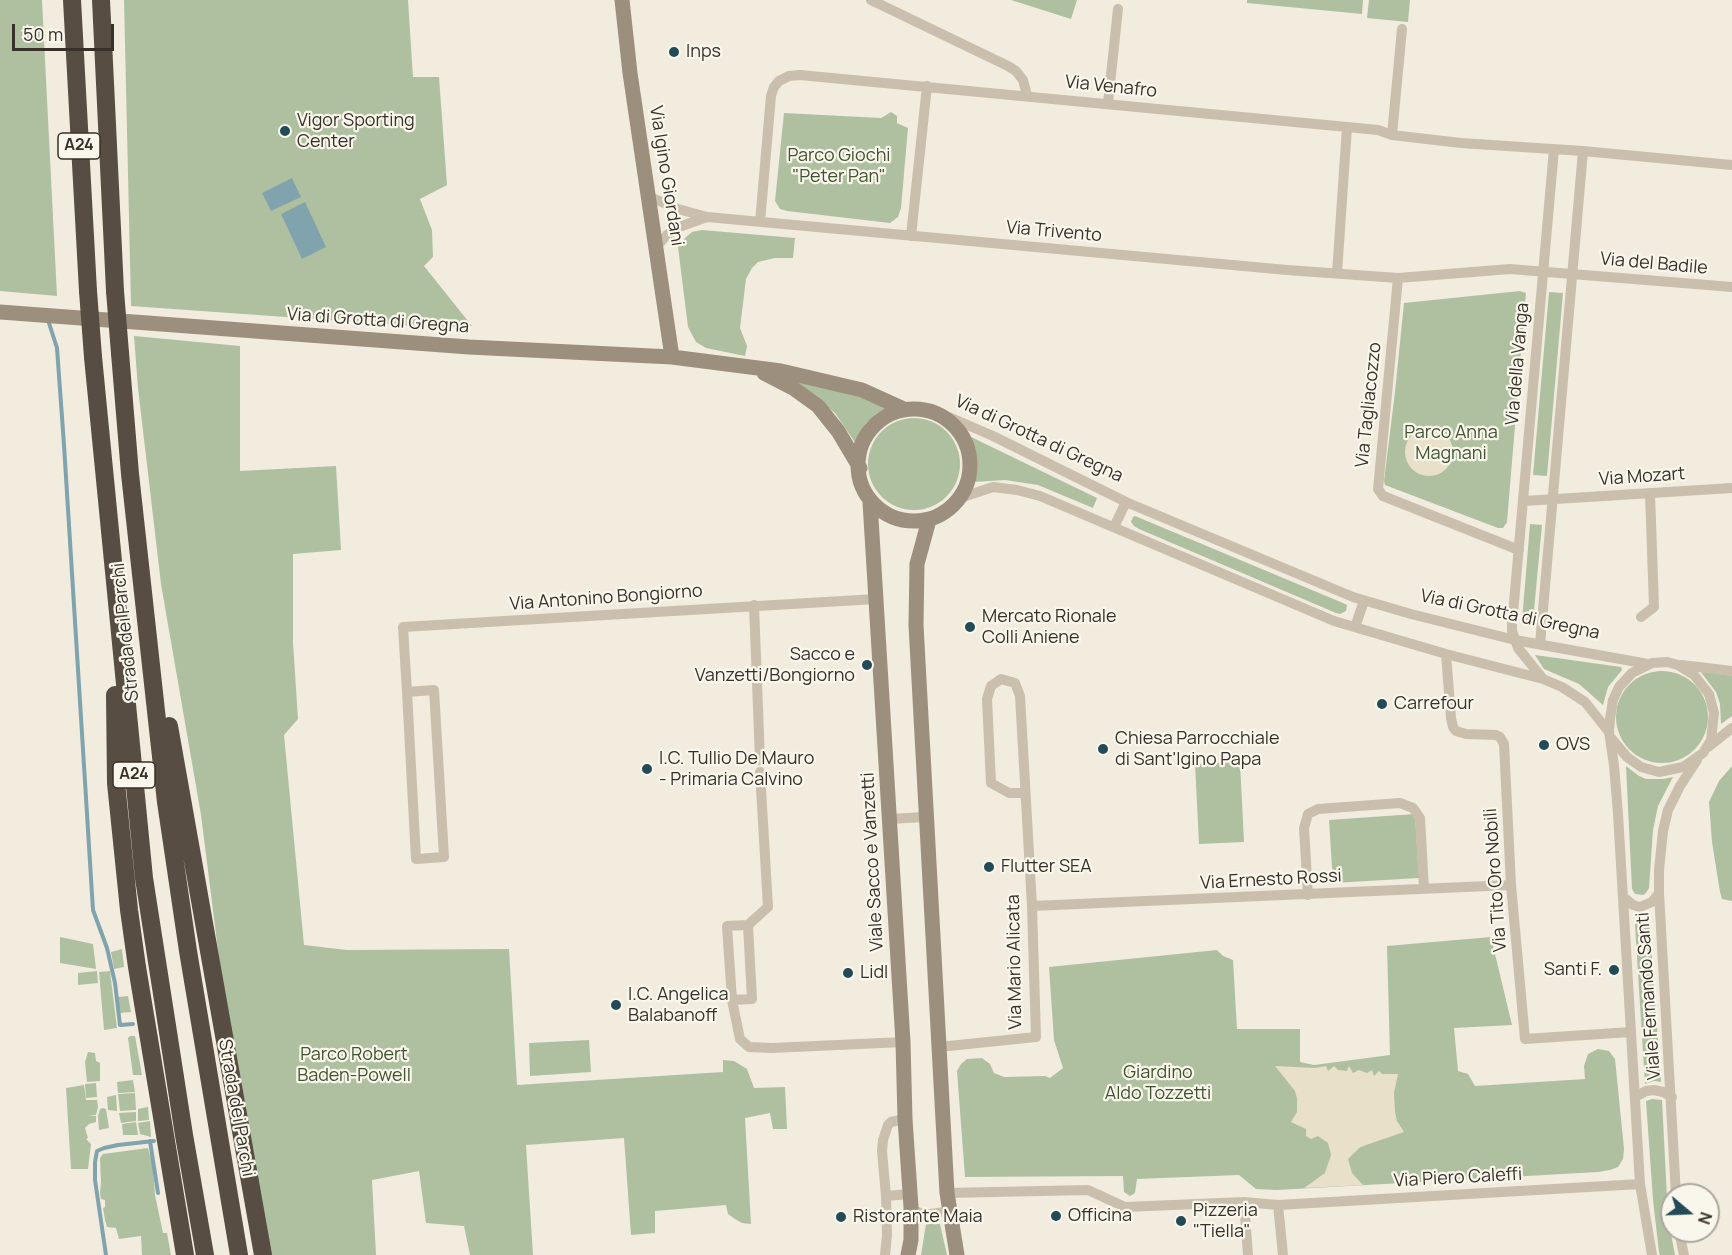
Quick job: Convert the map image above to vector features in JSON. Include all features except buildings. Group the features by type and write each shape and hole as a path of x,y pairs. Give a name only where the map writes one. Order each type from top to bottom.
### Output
{"highway":[{"name":"Strada dei Parchi","path":"72,0 93,357 144,878 205,1255"},
{"name":"Strada dei Parchi","path":"101,0 115,291 140,571 166,802 188,951 239,1255"},
{"path":"140,571 201,900 263,1255"},
{"path":"114,583 116,783 121,832 137,967 185,1255"}],"street":[{"name":"Via Igino Giordani","path":"622,0 630,73 672,357"},
{"path":"871,0 1008,66 1016,71 1023,80 1027,95"},
{"path":"1108,103 1118,9"},
{"path":"1392,135 1402,28"},
{"name":"Via Venafro","path":"760,222 771,96 779,81 792,75 1027,95 1378,130 1392,135 1461,143 1554,148 1732,165"},
{"path":"912,236 927,86"},
{"path":"1337,273 1347,127"},
{"name":"Via della Vanga","path":"1543,679 1522,655 1515,640 1512,625 1554,148"},
{"path":"1540,644 1583,151"},
{"name":"Via Trivento","path":"650,197 678,209 707,217 1398,278 1437,274"},
{"name":"Via Trivento","path":"657,246 673,230 707,217"},
{"name":"Via del Badile","path":"1437,274 1510,269 1732,287"},
{"name":"Via Tagliacozzo","path":"1398,278 1378,489 1383,496 1519,550"},
{"name":"Via di Grotta di Gregna","path":"0,312 469,347 672,357 781,371 862,390 904,409"},
{"name":"Via di Grotta di Gregna","path":"753,368 793,388 818,406 838,431 860,468"},
{"name":"Via di Grotta di Gregna","path":"870,502 864,491 860,468 861,448 871,430 886,416 904,409 921,408 935,411 993,436 1126,501 1364,601 1515,640 1648,664"},
{"name":"Via di Grotta di Gregna","path":"929,520 944,512 957,499 970,470 968,448 959,430 935,411"},
{"name":"Via di Grotta di Gregna","path":"957,499 993,487 1017,490 1060,504 1317,615 1446,654 1543,679 1580,697 1610,735"},
{"name":"Via Mozart","path":"1524,501 1732,488"},
{"path":"1641,617 1654,607 1650,493"},
{"name":"Via di Grotta di Gregna","path":"1114,527 1126,501"},
{"path":"870,502 879,512 894,520 915,522 929,520 917,564 916,626 947,1192 957,1255"},
{"name":"Viale Sacco e Vanzetti","path":"870,502 903,1042 911,1239 908,1255"},
{"name":"Via Antonino Bongiorno","path":"407,692 434,690 444,857 416,859 403,627 876,599"},
{"path":"1355,627 1364,601"},
{"path":"754,605 760,760"},
{"name":"Via Tito Oro Nobili","path":"1446,654 1453,728 1466,734 1496,735 1504,744 1511,885 1525,1039 1631,1032"},
{"path":"1732,671 1661,662 1648,664 1632,673 1619,687 1611,706 1610,735 1622,753 1633,762 1659,772 1683,767 1732,728"},
{"path":"1678,665 1701,682 1711,699 1713,733 1705,750"},
{"name":"Via Mario Alicata","path":"939,1047 1036,1036 1032,906 1019,691 1015,682 1001,680 991,686 987,699 991,783 1009,793 1025,793"},
{"name":"Viale Fernando Santi","path":"1610,735 1615,776 1640,1184 1652,1255"},
{"name":"Viale Fernando Santi","path":"1676,1183 1659,893 1660,851 1668,810 1680,786 1705,750"},
{"path":"760,772 768,907 748,925 727,926 732,1000 740,1039 745,1046 749,1047 782,1048 903,1042"},
{"path":"1308,895 1304,828 1308,814 1318,809 1400,803 1413,808 1420,818 1424,890"},
{"path":"889,819 925,818"},
{"name":"Via Ernesto Rossi","path":"1032,906 1511,885"},
{"name":"Viale Fernando Santi","path":"1623,897 1630,904 1640,907 1652,902 1659,893"},
{"path":"732,1000 752,999 748,925"},
{"name":"Viale Fernando Santi","path":"1635,1097 1646,1091 1654,1090 1672,1097"},
{"path":"885,1255 887,1235 883,1140 885,1130 891,1122 905,1119"},
{"name":"Via Piero Caleffi","path":"947,1192 1088,1190 1125,1207 1244,1202 1278,1205 1640,1184"},
{"path":"886,1196 910,1200 915,1211 925,1215 950,1211"},
{"path":"1244,1202 1248,1255"},
{"path":"1278,1205 1282,1255"}],"green space":[{"path":"0,0 42,0 57,296 0,291"},
{"name":"Vigor Sporting Center","path":"124,0 408,0 413,77 439,77 447,185 420,199 432,230 433,257 424,266 472,326 440,328 131,306"},
{"path":"1011,0 1077,0 1071,19"},
{"path":"1247,0 1363,0 1362,14 1247,3"},
{"path":"1369,0 1410,0 1408,22 1367,18"},
{"name":"Parco Giochi \"Peter Pan\"","path":"891,112 897,116 897,123 908,128 901,208 898,217 890,223 780,209 775,201 784,113 881,118"},
{"path":"702,230 795,238 793,258 775,258 758,262 746,279 740,328 747,346 745,356 706,348 696,342 688,327 678,247 692,232"},
{"name":"Parco Anna Magnani","path":"1520,291 1526,293 1507,522 1503,528 1498,528 1385,485 1384,481 1404,303"},
{"path":"1549,292 1563,293 1547,476 1533,475"},
{"name":"Parco Robert Baden-Powell","path":"134,336 240,346 240,471 336,466 341,550 293,554 293,642 298,719 284,735 304,945 347,950 509,949 517,1085 723,1072 723,1060 734,1061 747,1069 754,1088 785,1087 787,1129 773,1129 770,1113 745,1118 751,1224 742,1223 728,1214 726,1205 655,1211 655,1233 631,1235 624,1138 526,1145 533,1255 470,1255 464,1226 426,1223 419,1171 372,1180 376,1255 268,1255 220,966 201,815 161,584"},
{"path":"791,378 891,405 877,413 865,424 856,444 835,413"},
{"path":"914,418 932,422 947,431 956,446 960,464 956,482 947,497 932,506 914,510 896,506 881,497 872,482 868,464 872,446 881,431 896,422"},
{"path":"967,435 1097,498 1093,508 1038,485 1005,480 974,482 974,460"},
{"path":"1135,516 1343,603 1347,605 1346,611 1336,613 1139,529 1131,522"},
{"path":"1530,524 1542,525 1533,621 1522,621"},
{"path":"1535,655 1621,667 1622,670 1608,687 1603,705 1579,684 1544,669"},
{"path":"1662,671 1680,674 1695,684 1705,699 1708,717 1705,735 1695,750 1680,760 1662,763 1644,760 1629,750 1619,735 1616,717 1619,699 1629,684 1644,674"},
{"path":"1700,671 1732,676 1732,716 1721,724 1720,704 1716,692"},
{"path":"1240,762 1244,842 1199,844 1195,764"},
{"path":"1626,766 1646,779 1673,777 1658,806 1653,830 1649,888 1643,895 1635,894 1632,889"},
{"path":"1732,766 1732,901 1722,899 1720,892 1712,842 1709,802 1719,781"},
{"path":"1415,814 1419,878 1333,883 1329,820"},
{"path":"1649,918 1661,1082 1654,1081 1645,1084 1635,925 1638,920"},
{"path":"60,937 93,944 96,969 60,963"},
{"name":"Giardino Aldo Tozzetti","path":"1491,937 1512,1025 1454,1028 1458,1071 1468,1074 1475,1086 1585,1079 1584,1066 1588,1054 1598,1049 1609,1051 1615,1059 1624,1149 1623,1159 1618,1167 1598,1172 1277,1190 1256,1189 1239,1175 1137,1179 1135,1193 1130,1196 1124,1192 1123,1176 965,1177 957,1071 961,1064 967,1059 982,1058 990,1064 994,1073 1004,1077 1045,1076 1050,1078 1063,1068 1054,1040 1049,967 1217,950 1223,956 1233,960 1237,1029 1300,1029 1300,1062 1314,1065 1390,1055 1387,946"},
{"path":"122,949 124,967 114,969 111,952"},
{"path":"97,971 98,983 78,985 78,973"},
{"path":"110,971 117,1028 104,1030 99,972"},
{"path":"128,996 131,1012 120,1013 118,997"},
{"path":"135,1036 142,1075 133,1075 128,1038"},
{"path":"589,1040 591,1072 530,1076 529,1043"},
{"path":"88,1052 95,1053 96,1061 100,1063 100,1081 87,1082 85,1062"},
{"path":"133,1080 135,1092 118,1093 117,1082"},
{"path":"96,1083 97,1097 86,1098 85,1084"},
{"path":"84,1085 86,1100 97,1100 96,1115 88,1116 96,1116 96,1122 85,1128 88,1138 86,1139 91,1144 88,1169 71,1169 66,1088"},
{"path":"135,1093 136,1110 120,1111 118,1094"},
{"path":"116,1095 117,1111 108,1110 107,1097"},
{"path":"1662,1100 1666,1183 1660,1183 1660,1243 1673,1243 1675,1255 1660,1255 1659,1252 1646,1101"},
{"path":"148,1107 149,1120 138,1121 138,1109"},
{"path":"100,1109 106,1109 109,1128 99,1130 98,1116"},
{"path":"136,1112 136,1121 121,1123 119,1113"},
{"path":"150,1121 151,1137 140,1134 138,1123"},
{"path":"136,1122 138,1135 123,1135 122,1124"},
{"path":"148,1148 163,1233 167,1233 171,1255 142,1255 141,1236 119,1239 116,1228 107,1227 105,1220 103,1208 105,1200 101,1199 100,1193 100,1158 103,1154"},
{"path":"926,1224 940,1224 947,1255 921,1255"}],"shaded area":[{"path":"1424,428 1434,428 1446,435 1453,447 1453,457 1446,469 1434,476 1424,476 1409,465 1405,457 1405,447 1416,432"},
{"path":"1275,1066 1315,1068 1326,1066 1328,1071 1334,1066 1338,1070 1347,1071 1349,1066 1353,1073 1359,1070 1367,1073 1372,1070 1374,1076 1379,1071 1382,1074 1398,1074 1394,1093 1395,1112 1397,1121 1404,1132 1359,1148 1348,1159 1352,1173 1363,1185 1304,1188 1325,1173 1331,1155 1328,1143 1318,1136 1311,1139 1306,1136 1306,1129 1291,1122 1297,1112 1295,1091"}],"water":[{"path":"292,178 301,197 271,211 262,193"},
{"path":"305,202 326,247 302,259 281,214"}],"waterway":[{"path":"49,323 57,348 93,910 107,948 115,983 120,1025 133,1024"},
{"path":"150,1141 158,1193"},
{"path":"106,1255 95,1180 97,1151 118,1145 154,1141"}],"place":[{"name":"Inps","path":"674,52"},
{"name":"Vigor Sporting Center","path":"285,131"},
{"name":"Mercato Rionale Colli Aniene","path":"970,627"},
{"name":"Sacco e Vanzetti/Bongiorno","path":"867,665"},
{"name":"Carrefour","path":"1382,704"},
{"name":"OVS","path":"1544,745"},
{"name":"Chiesa Parrocchiale di Sant'Igino Papa","path":"1103,749"},
{"name":"I.C. Tullio De Mauro - Primaria Calvino","path":"647,769"},
{"name":"Flutter SEA","path":"989,867"},
{"name":"Santi F.","path":"1614,970"},
{"name":"Lidl","path":"848,973"},
{"name":"I.C. Angelica Balabanoff","path":"616,1005"},
{"name":"Officina","path":"1056,1216"},
{"name":"Ristorante Maia","path":"841,1217"},
{"name":"Pizzeria \"Tiella\"","path":"1181,1221"}]}
